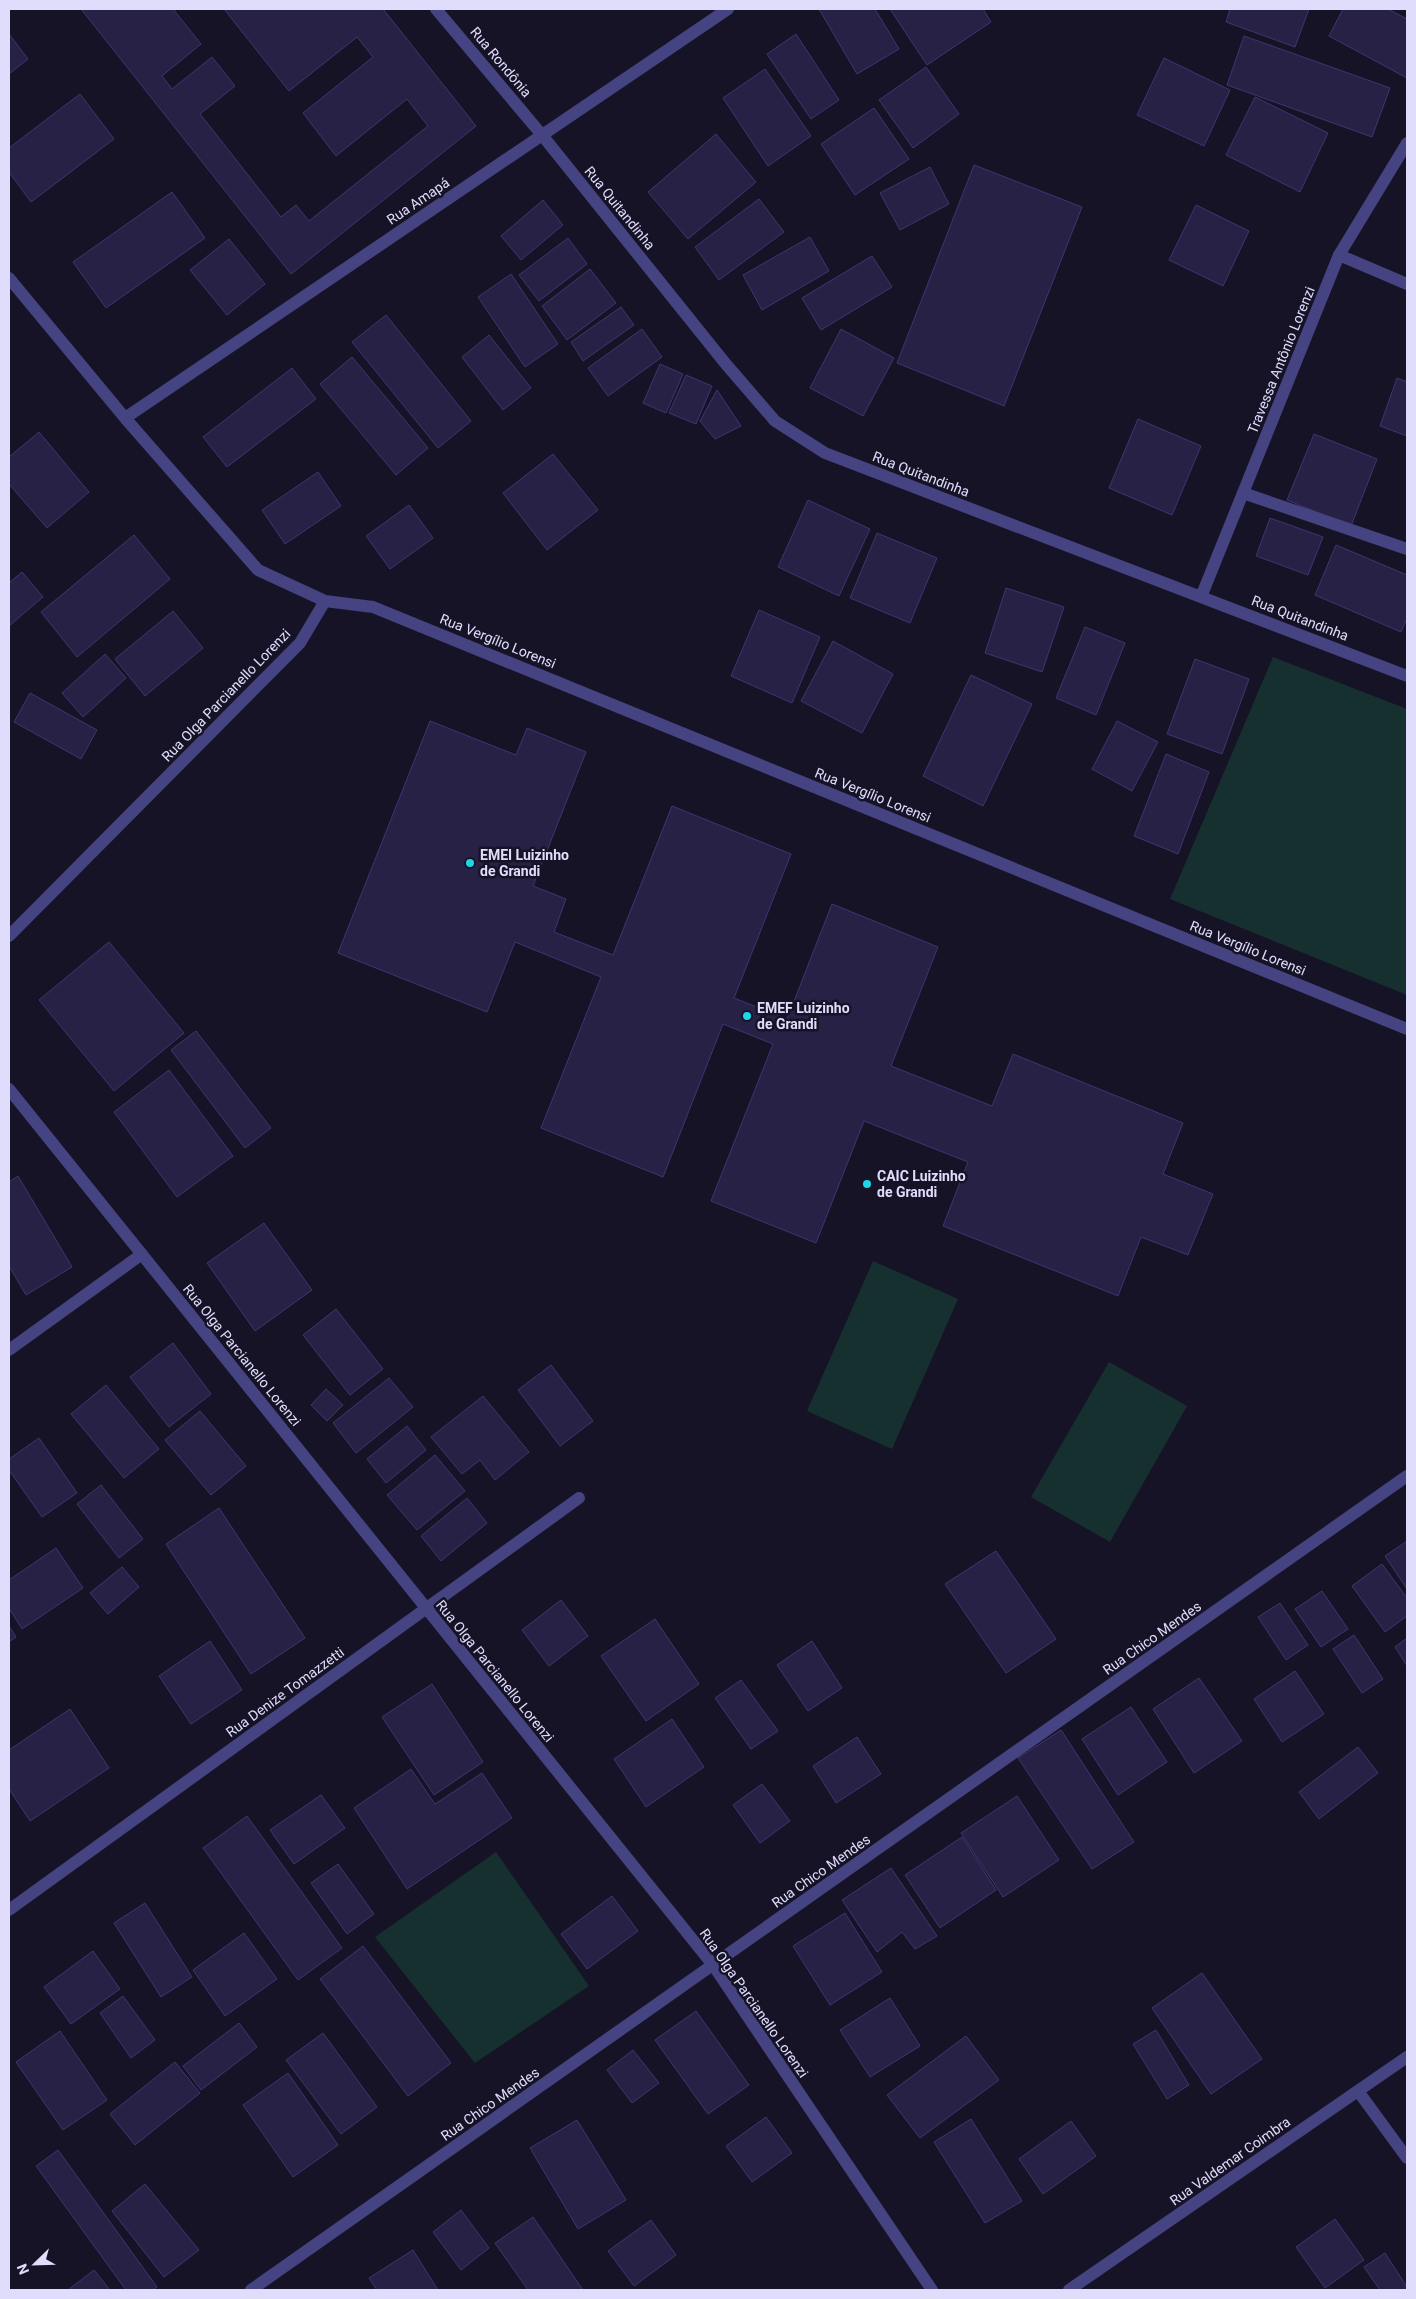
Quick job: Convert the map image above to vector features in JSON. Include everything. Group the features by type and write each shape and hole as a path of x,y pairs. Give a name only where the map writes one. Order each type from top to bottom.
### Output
{"street":[{"name":"Rua Rondônia","path":"436,9 542,135"},
{"name":"Rua Amapá","path":"126,418 728,9"},
{"name":"Rua Quitandinha","path":"542,135 725,363 775,420 825,453 1407,676"},
{"name":"Travessa Antônio Lorenzi","path":"1201,597 1340,255 1407,143"},
{"path":"1340,255 1407,284"},
{"path":"9,278 14,293 258,570 325,601"},
{"path":"1243,493 1407,549"},
{"name":"Rua Olga Parcianello Lorenzi","path":"9,936 300,644 325,601"},
{"name":"Rua Vergílio Lorensi","path":"325,601 373,606 1407,1029"},
{"name":"Rua Olga Parcianello Lorenzi","path":"9,1090 713,1965 932,2290"},
{"path":"9,1350 142,1254"},
{"name":"Rua Chico Mendes","path":"251,2290 1407,1476"},
{"name":"Rua Denize Tomazzetti","path":"9,1910 579,1498"},
{"name":"Rua Valdemar Coimbra","path":"1069,2290 1407,2057"},
{"path":"1358,2091 1407,2158"}],"green space":[{"path":"1273,657 1407,709 1407,995 1170,899"},
{"path":"873,1261 958,1299 892,1449 807,1411"},
{"path":"1109,1362 1187,1406 1110,1542 1031,1497"},
{"path":"496,1852 589,1986 475,2063 375,1937"}],"building":[{"path":"81,9 173,9 201,44 162,76 172,89 212,57 235,86 200,114 281,217 296,205 309,221 428,126 407,99 336,156 303,113 373,57 357,37 289,91 224,9 383,9 476,126 291,274"},
{"path":"819,9 875,9 899,49 857,74"},
{"path":"890,9 983,9 991,22 927,65"},
{"path":"1230,9 1309,9 1295,47 1226,22"},
{"path":"1343,9 1388,9 1407,19 1407,78 1329,36"},
{"path":"9,34 28,59 9,74"},
{"path":"796,34 839,100 811,119 767,54"},
{"path":"1244,36 1390,88 1372,137 1227,85"},
{"path":"1164,58 1230,90 1204,146 1137,115"},
{"path":"926,67 959,114 913,148 879,100"},
{"path":"765,69 811,136 768,166 723,98"},
{"path":"80,94 114,139 31,202 9,172 9,148"},
{"path":"1255,97 1328,133 1300,192 1226,155"},
{"path":"874,108 909,159 855,195 821,144"},
{"path":"716,134 756,182 688,239 648,192"},
{"path":"974,165 1082,207 1004,406 897,363"},
{"path":"930,167 949,204 900,230 880,193"},
{"path":"172,192 205,238 106,308 73,262"},
{"path":"759,199 784,232 719,280 695,247"},
{"path":"543,200 563,225 521,260 501,236"},
{"path":"1196,205 1249,231 1223,286 1169,260"},
{"path":"810,237 829,271 762,310 743,275"},
{"path":"568,238 587,264 539,301 519,275"},
{"path":"229,239 265,284 227,315 190,270"},
{"path":"872,256 892,287 821,330 802,298"},
{"path":"590,269 616,303 567,340 542,306"},
{"path":"511,274 558,344 525,367 478,297"},
{"path":"621,307 634,325 583,361 571,342"},
{"path":"386,315 471,421 438,448 352,342"},
{"path":"642,329 662,357 608,396 588,368"},
{"path":"841,329 894,358 863,416 810,388"},
{"path":"489,335 531,388 503,410 462,357"},
{"path":"352,357 428,448 396,475 320,384"},
{"path":"660,364 683,374 666,413 643,403"},
{"path":"292,368 316,399 227,467 203,437"},
{"path":"686,375 712,386 696,424 669,413"},
{"path":"1397,378 1407,382 1407,436 1380,426"},
{"path":"717,390 741,426 715,439 700,421"},
{"path":"1138,419 1201,446 1172,515 1109,488"},
{"path":"39,432 89,492 47,528 9,484 9,457"},
{"path":"1314,434 1377,459 1351,526 1287,500"},
{"path":"553,454 598,510 547,550 503,493"},
{"path":"318,472 341,506 285,544 262,510"},
{"path":"808,500 870,529 839,596 778,567"},
{"path":"409,505 433,538 390,569 366,536"},
{"path":"1270,518 1323,537 1308,575 1256,556"},
{"path":"877,533 937,558 910,623 850,598"},
{"path":"134,535 170,579 77,657 41,612"},
{"path":"1336,545 1407,575 1407,618 1401,632 1315,595"},
{"path":"22,572 43,597 9,626 9,583"},
{"path":"1006,588 1064,607 1042,672 985,653"},
{"path":"759,610 820,637 792,703 731,676"},
{"path":"173,611 203,648 145,696 115,659"},
{"path":"1085,627 1125,643 1096,715 1056,698"},
{"path":"833,641 893,674 862,733 801,701"},
{"path":"105,654 126,678 83,717 62,693"},
{"path":"1195,659 1249,679 1222,754 1167,734"},
{"path":"971,675 1032,704 983,806 923,776"},
{"path":"30,693 97,730 81,759 14,722"},
{"path":"430,721 516,755 527,728 586,752 533,886 566,899 554,932 613,955 672,806 791,854 734,998 787,1019 832,904 938,947 891,1066 992,1106 1013,1054 1183,1123 1163,1174 1213,1194 1188,1255 1141,1237 1118,1296 943,1226 968,1162 864,1121 816,1243 711,1201 773,1044 723,1024 663,1177 541,1128 601,977 515,942 487,1012 338,953"},
{"path":"1117,721 1158,742 1132,791 1092,769"},
{"path":"1166,754 1209,772 1178,854 1134,836"},
{"path":"109,942 184,1033 114,1091 39,1000"},
{"path":"196,1031 271,1128 245,1148 171,1050"},
{"path":"169,1070 233,1156 177,1197 114,1112"},
{"path":"18,1176 72,1267 26,1295 9,1266 9,1182"},
{"path":"264,1223 312,1290 255,1331 207,1263"},
{"path":"336,1309 383,1369 350,1395 303,1335"},
{"path":"173,1343 211,1394 169,1427 130,1377"},
{"path":"551,1365 593,1421 560,1446 518,1390"},
{"path":"389,1378 413,1407 356,1453 333,1423"},
{"path":"106,1385 159,1449 124,1478 71,1414"},
{"path":"326,1389 343,1405 327,1421 311,1405"},
{"path":"483,1396 529,1452 495,1480 480,1460 462,1474 431,1437"},
{"path":"200,1411 246,1466 211,1495 165,1440"},
{"path":"407,1426 426,1450 386,1483 367,1459"},
{"path":"39,1438 77,1493 42,1517 9,1470 9,1459"},
{"path":"435,1455 465,1491 417,1530 387,1495"},
{"path":"101,1485 143,1539 119,1558 77,1504"},
{"path":"467,1498 487,1523 441,1561 421,1536"},
{"path":"219,1508 305,1638 251,1674 166,1544"},
{"path":"1407,1541 1407,1589 1385,1556"},
{"path":"56,1548 83,1588 22,1629 9,1608 9,1580"},
{"path":"996,1551 1056,1639 1006,1673 945,1584"},
{"path":"1382,1564 1407,1598 1407,1616 1385,1632 1352,1586"},
{"path":"122,1567 139,1587 108,1614 90,1593"},
{"path":"1322,1591 1348,1629 1321,1647 1295,1609"},
{"path":"561,1600 588,1636 549,1666 522,1630"},
{"path":"1280,1603 1308,1645 1286,1660 1258,1617"},
{"path":"655,1619 699,1684 646,1721 601,1656"},
{"path":"9,1626 16,1637 9,1642"},
{"path":"1354,1635 1383,1679 1362,1693 1333,1649"},
{"path":"1407,1638 1407,1666 1395,1647"},
{"path":"210,1641 242,1690 191,1724 159,1676"},
{"path":"812,1641 842,1688 808,1711 777,1665"},
{"path":"1295,1671 1324,1714 1282,1742 1254,1699"},
{"path":"1199,1678 1242,1741 1194,1773 1153,1709"},
{"path":"741,1680 778,1731 751,1749 715,1698"},
{"path":"432,1684 483,1762 434,1795 382,1717"},
{"path":"1131,1707 1167,1762 1118,1795 1082,1739"},
{"path":"70,1709 109,1768 30,1821 9,1789 9,1750"},
{"path":"672,1719 704,1767 646,1807 614,1759"},
{"path":"1061,1730 1134,1842 1092,1869 1018,1758"},
{"path":"857,1737 881,1774 836,1803 813,1766"},
{"path":"1358,1747 1378,1773 1319,1819 1299,1792"},
{"path":"411,1769 435,1804 482,1773 512,1818 407,1889 354,1808"},
{"path":"762,1784 790,1821 760,1843 733,1805"},
{"path":"321,1795 345,1828 294,1864 270,1830"},
{"path":"1017,1796 1059,1860 1003,1897 961,1833"},
{"path":"247,1816 342,1948 298,1980 203,1848"},
{"path":"962,1837 996,1890 940,1928 905,1875"},
{"path":"338,1864 374,1914 347,1934 311,1883"},
{"path":"891,1868 937,1936 915,1949 902,1932 877,1952 842,1900"},
{"path":"612,1896 638,1931 587,1969 561,1934"},
{"path":"145,1903 192,1977 161,1997 114,1923"},
{"path":"845,1913 882,1972 830,2005 793,1946"},
{"path":"244,1933 277,1979 225,2016 193,1970"},
{"path":"363,1946 451,2063 408,2096 320,1979"},
{"path":"93,1951 120,1989 71,2024 44,1987"},
{"path":"1202,1973 1262,2059 1211,2094 1152,2008"},
{"path":"123,1996 155,2040 131,2058 100,2013"},
{"path":"890,1998 920,2046 870,2077 840,2030"},
{"path":"696,2011 749,2085 708,2114 655,2040"},
{"path":"239,2023 257,2047 201,2090 183,2066"},
{"path":"1156,2030 1189,2085 1167,2099 1133,2044"},
{"path":"60,2031 107,2100 63,2130 16,2062"},
{"path":"323,2033 377,2107 341,2134 286,2060"},
{"path":"966,2036 999,2080 920,2138 887,2095"},
{"path":"633,2050 659,2083 632,2103 607,2070"},
{"path":"175,2062 200,2093 135,2145 110,2114"},
{"path":"288,2073 338,2145 293,2177 243,2105"},
{"path":"766,2117 792,2153 752,2182 726,2146"},
{"path":"971,2119 1022,2201 985,2223 934,2142"},
{"path":"577,2120 626,2200 578,2229 530,2148"},
{"path":"1071,2121 1096,2156 1043,2194 1019,2159"},
{"path":"58,2150 157,2287 153,2290 126,2290 36,2166"},
{"path":"145,2184 199,2250 164,2277 112,2211"},
{"path":"461,2210 489,2248 461,2270 433,2232"},
{"path":"533,2217 583,2290 528,2290 495,2243"},
{"path":"1335,2219 1364,2260 1325,2288 1296,2247"},
{"path":"651,2220 676,2255 634,2286 608,2251"},
{"path":"413,2250 438,2290 377,2290 369,2278"},
{"path":"1385,2253 1407,2287 1407,2290 1380,2290 1364,2267"},
{"path":"94,2270 110,2290 68,2290"}],"place":[{"name":"EMEI Luizinho de Grandi","path":"470,863"},
{"name":"EMEF Luizinho de Grandi","path":"747,1016"},
{"name":"CAIC Luizinho de Grandi","path":"867,1184"}]}
